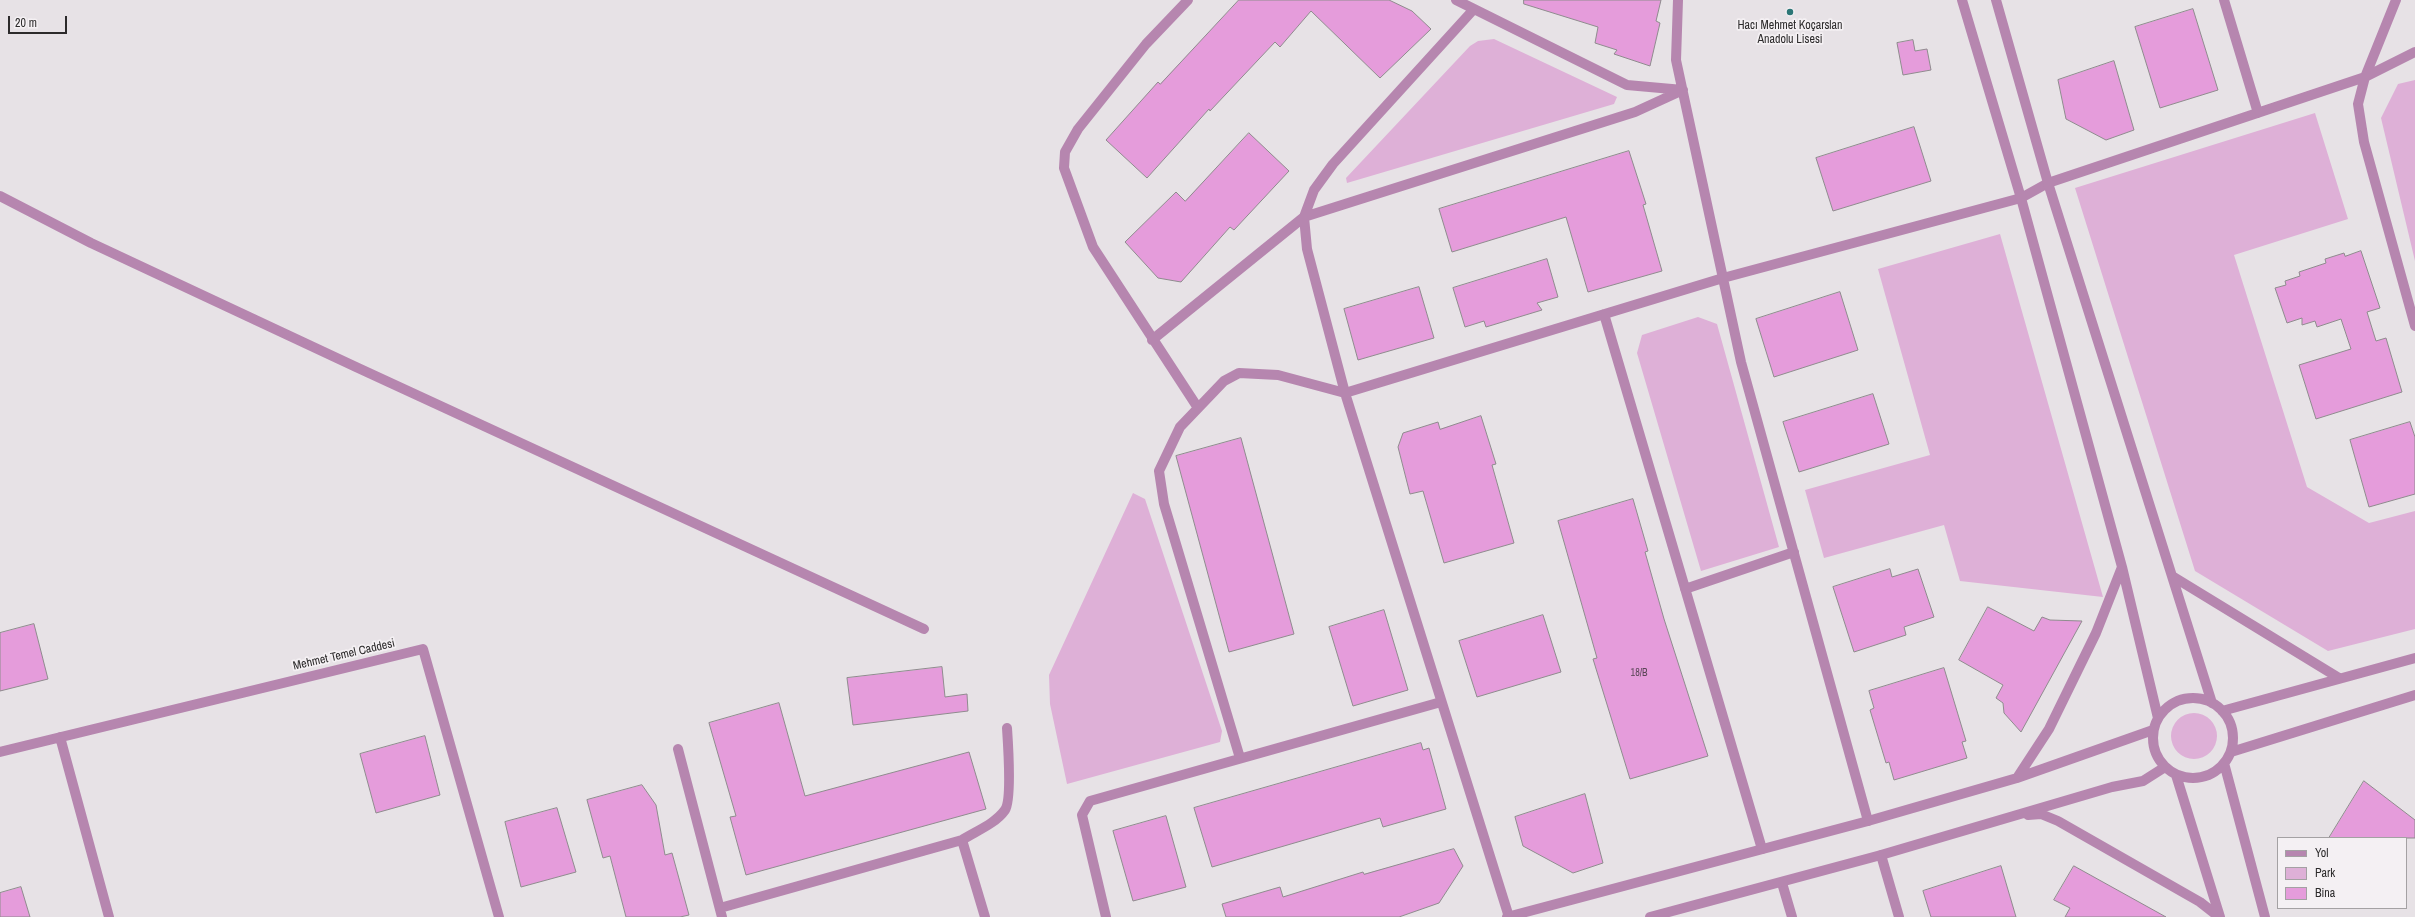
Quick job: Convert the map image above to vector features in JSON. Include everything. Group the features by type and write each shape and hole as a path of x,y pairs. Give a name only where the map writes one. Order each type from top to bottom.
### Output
{"street":[{"path":"1188,0 1146,44 1078,129 1065,152 1064,168 1093,246 1152,340 1198,408"},
{"path":"1456,0 1627,84 1682,90"},
{"path":"1678,0 1676,60 1741,362 1868,821"},
{"path":"1962,0 2021,198 2122,567 2158,718"},
{"path":"1996,0 2048,183 2212,704"},
{"path":"2224,0 2258,113"},
{"path":"2396,0 2365,77 2358,104 2364,142 2415,326"},
{"path":"1474,9 1333,164 1314,190 1304,218 1307,250 1345,393 1508,917 1868,821 2017,778 2153,730"},
{"path":"1240,758 1164,504 1159,471 1180,427 1224,381 1239,373 1278,374 1345,393 1723,278 2021,198 2048,183 2365,77 2415,52"},
{"path":"1152,340 1304,218 1635,112 1682,90"},
{"path":"0,196 92,243 356,367 924,629"},
{"path":"1604,314 1762,849"},
{"path":"1685,589 1794,552"},
{"path":"2017,778 2049,729 2096,633 2122,567"},
{"path":"2172,576 2339,678"},
{"name":"Mehmet Temel Caddesi","path":"0,752 423,649 499,917"},
{"path":"2222,711 2415,658"},
{"path":"2231,752 2415,695"},
{"path":"2191,698 2204,699 2212,704 2222,711 2231,726 2233,739 2231,752 2224,763 2214,772 2202,777 2189,778 2176,775 2165,767 2157,757 2153,744 2153,730 2158,718 2166,708 2178,700 2191,698"},
{"path":"1106,917 1082,815 1090,800 1441,702"},
{"path":"678,749 721,913 962,840 993,822 1006,809 1008,785 1007,728"},
{"path":"60,737 110,917"},
{"path":"2224,763 2265,917"},
{"path":"1650,917 1782,883 2112,787 2143,781 2165,767"},
{"path":"2176,775 2219,917"},
{"path":"2010,816 2041,814 2058,821 2200,902 2219,917"},
{"path":"962,840 985,917"},
{"path":"1881,855 1899,917"},
{"path":"1782,883 1792,917"}],"green space":[{"path":"1494,39 1617,97 1614,104 1347,183 1346,178 1470,46 1478,41"},
{"path":"2415,80 2415,261 2381,118 2398,84"},
{"path":"2315,113 2348,219 2234,255 2307,487 2369,523 2415,511 2415,629 2328,651 2195,571 2075,188"},
{"path":"2000,234 2103,597 1960,581 1944,525 1824,558 1805,490 1930,455 1878,269"},
{"path":"1698,317 1717,324 1779,547 1701,571 1637,353 1642,335"},
{"path":"1133,493 1145,499 1222,731 1220,742 1067,784 1050,704 1049,675"},
{"path":"2190,713 2198,713 2207,717 2213,723 2217,736 2213,749 2207,755 2198,759 2190,759 2181,755 2175,749 2171,740 2171,732 2175,723 2181,717"}],"building":[{"path":"1239,0 1389,0 1412,11 1431,29 1380,78 1311,11 1280,47 1275,42 1210,111 1209,109 1147,178 1106,140 1158,82 1160,84"},
{"path":"1524,0 1661,0 1656,21 1660,23 1650,66 1614,54 1617,50 1595,43 1598,27 1524,4"},
{"path":"2193,9 2218,90 2160,108 2135,27"},
{"path":"1913,40 1915,51 1927,49 1931,70 1903,75 1897,43"},
{"path":"2114,61 2134,130 2106,140 2066,119 2058,80"},
{"path":"1914,127 1931,181 1833,211 1816,158"},
{"path":"1249,133 1289,171 1234,230 1230,227 1181,282 1158,278 1125,242 1176,192 1185,201"},
{"path":"1629,151 1646,204 1643,205 1662,271 1588,292 1566,217 1452,252 1439,209"},
{"path":"2361,251 2380,308 2367,312 2376,341 2386,338 2402,392 2316,419 2299,365 2351,349 2341,319 2317,327 2315,321 2302,325 2302,318 2287,323 2275,288 2286,285 2285,281 2300,276 2299,272 2326,263 2325,259 2344,253 2345,256"},
{"path":"1547,259 1558,297 1537,303 1542,310 1486,327 1484,321 1465,327 1453,288"},
{"path":"1419,287 1434,338 1358,360 1344,309"},
{"path":"1840,292 1858,350 1774,377 1756,319"},
{"path":"1873,394 1889,444 1799,472 1783,422"},
{"path":"1481,416 1496,464 1492,465 1514,543 1444,563 1423,491 1410,494 1398,447 1403,433 1438,422 1440,429"},
{"path":"2410,422 2415,437 2415,494 2369,507 2350,440"},
{"path":"1241,438 1294,634 1229,652 1176,456"},
{"path":"1633,499 1648,551 1645,552 1664,619 1708,756 1630,779 1593,659 1597,658 1558,521"},
{"path":"1890,569 1892,577 1918,569 1934,617 1904,627 1906,635 1854,652 1833,587"},
{"path":"1988,607 2034,631 2042,617 2050,620 2082,621 2021,732 2004,713 2003,703 1996,698 2003,685 1959,660"},
{"path":"1384,610 1408,690 1353,706 1329,627"},
{"path":"1543,615 1561,672 1477,697 1459,641"},
{"path":"34,624 48,679 0,691 0,633"},
{"path":"942,667 945,697 967,694 968,711 853,725 847,678"},
{"path":"1944,668 1966,741 1962,742 1967,758 1894,780 1889,762 1886,763 1870,710 1874,708 1869,691"},
{"path":"779,703 805,796 969,752 986,809 746,875 730,817 736,816 709,723"},
{"path":"425,736 440,795 376,813 360,754"},
{"path":"1421,743 1423,750 1429,748 1446,809 1383,827 1380,818 1212,867 1194,808"},
{"path":"2364,781 2415,820 2415,838 2330,837"},
{"path":"642,785 656,805 665,855 672,853 689,915 680,917 626,917 610,856 603,858 587,800"},
{"path":"1585,794 1603,863 1573,873 1523,846 1515,817"},
{"path":"557,808 576,872 521,887 505,822"},
{"path":"1166,816 1186,887 1133,901 1113,831"},
{"path":"1454,849 1463,866 1439,903 1399,917 1226,917 1222,904 1280,887 1283,897 1363,872 1364,874"},
{"path":"2001,866 2016,917 1931,917 1923,891"},
{"path":"2074,866 2166,917 2065,917 2070,908 2054,900"},
{"path":"21,887 30,917 0,917 0,893"}],"place":[{"name":"Hacı Mehmet Koçarslan Anadolu Lisesi","path":"1790,12"}]}
